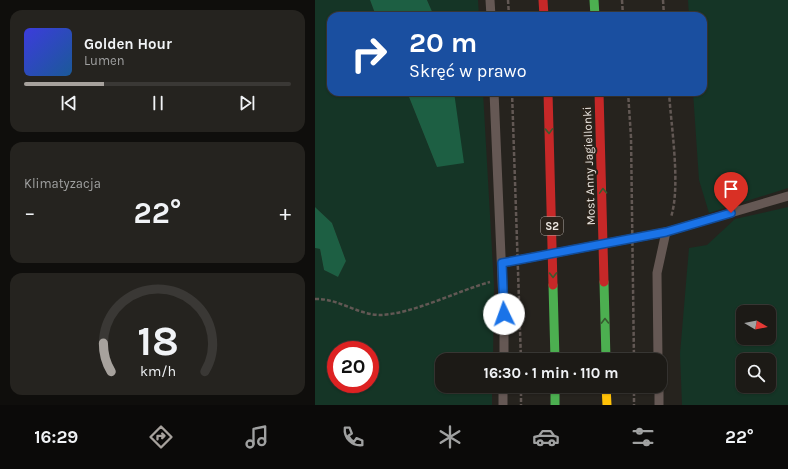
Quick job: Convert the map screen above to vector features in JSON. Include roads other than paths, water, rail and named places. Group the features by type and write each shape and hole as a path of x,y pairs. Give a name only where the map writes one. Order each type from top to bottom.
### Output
{"highway":[{"path":"543,0 544,12"},
{"path":"594,0 595,12"},
{"name":"S2","path":"548,96 555,353"},
{"name":"Most Anny Jagiellonki","path":"599,96 606,353"},
{"path":"555,393 555,405"},
{"path":"606,393 607,405"}],"lane":[{"path":"490,0 491,12"},
{"path":"494,96 502,263 503,353"},
{"path":"502,263 666,232 788,196"},
{"path":"658,353 657,273 666,232"},
{"path":"503,393 503,405"},
{"path":"659,393 659,405"}]}
